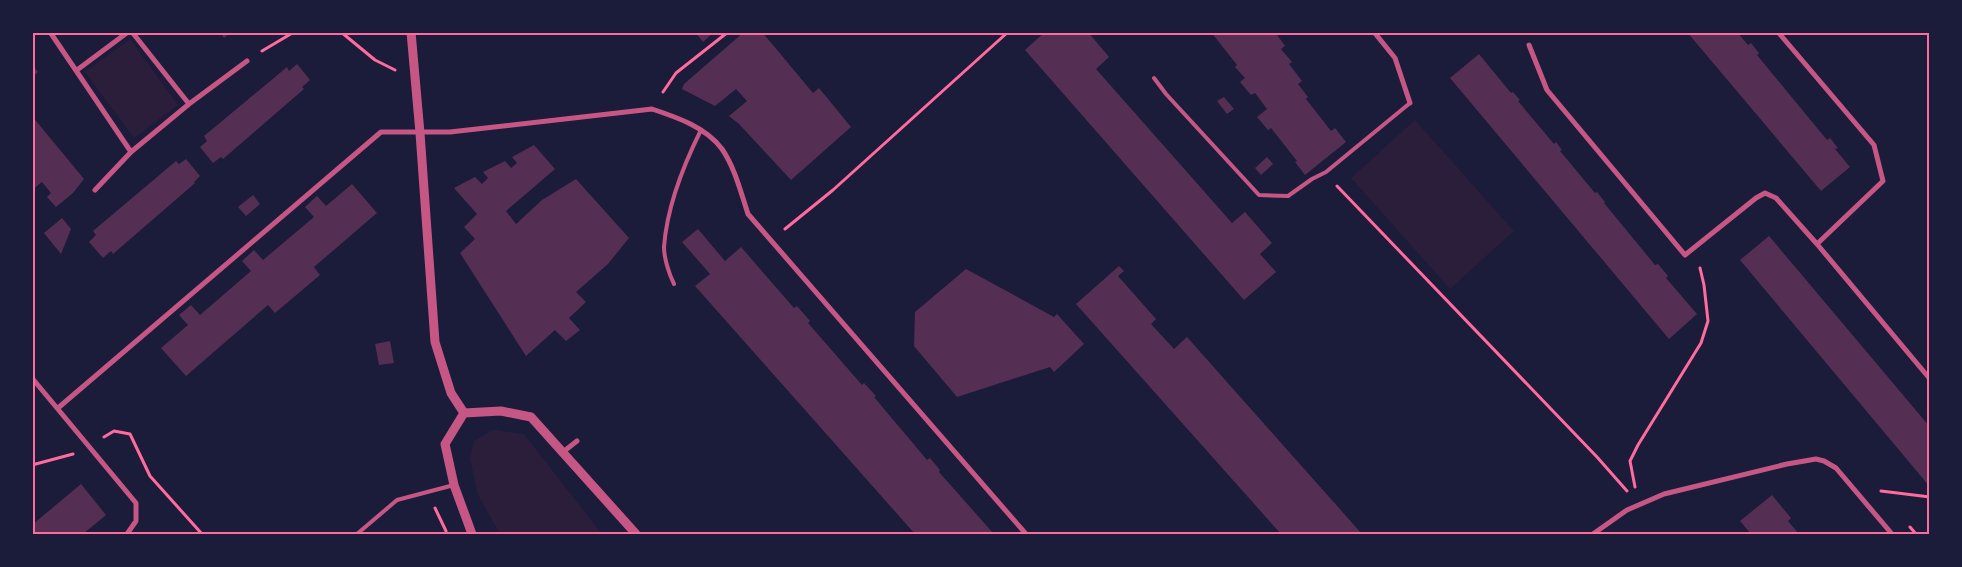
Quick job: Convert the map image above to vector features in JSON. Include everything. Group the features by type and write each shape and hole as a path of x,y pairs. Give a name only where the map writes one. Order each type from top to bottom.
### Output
{"street":[{"path":"50,32 132,152"},
{"path":"77,70 128,32"},
{"path":"132,32 189,104"},
{"path":"411,32 435,342 451,393 464,413"},
{"path":"1374,32 1395,58 1410,103"},
{"path":"1778,32 1874,145 1883,180 1817,244"},
{"path":"1529,45 1547,90 1685,255 1756,198 1765,193 1776,198 1930,379"},
{"path":"95,190 132,152 189,104 247,60"},
{"path":"58,408 381,132 450,132 652,109 681,118 701,130 722,148 733,169 748,214 1026,534"},
{"path":"32,378 136,503 136,521 127,534"},
{"path":"464,413 501,411 531,417 636,534"},
{"path":"464,413 444,444 454,485 472,534"},
{"path":"563,452 577,441"},
{"path":"1593,534 1638,504 1664,494 1806,460 1824,461 1836,468 1892,534"}],"lane":[{"path":"1154,78 1166,94 1259,194 1288,196 1312,179 1326,172 1410,103"},
{"path":"674,284 664,248 672,205 686,160 701,130"},
{"path":"357,534 397,500 454,485"}],"path":[{"path":"247,60 294,32"},
{"path":"341,32 375,60 415,81"},
{"path":"652,109 676,73 728,32"},
{"path":"770,240 833,190 1008,32"},
{"path":"1326,172 1598,457 1638,504"},
{"path":"1638,504 1630,462 1638,445 1701,343 1708,321 1704,285 1694,248"},
{"path":"427,491 448,534"},
{"path":"1887,498 1881,491 1930,497"},
{"path":"1904,520 1916,534"}],"shaded area":[{"path":"130,39 178,105 134,138 85,72"},
{"path":"1415,120 1514,231 1450,289 1351,178"},
{"path":"493,430 524,434 602,534 500,534 478,495 470,459 474,441"}],"building":[{"path":"220,32 230,32 224,38"},
{"path":"695,32 714,32 703,42"},
{"path":"744,32 762,32 813,93 819,88 851,127 791,180 739,124 729,116 747,101 736,89 715,106 682,89 684,84"},
{"path":"1045,32 1088,32 1109,57 1096,69 1232,223 1245,212 1272,243 1260,254 1276,272 1244,300 1025,50"},
{"path":"1211,32 1269,32 1271,35 1275,32 1285,46 1281,49 1292,62 1289,64 1302,81 1298,84 1308,97 1306,99 1331,131 1335,128 1346,142 1305,175 1295,162 1297,161 1271,128 1268,130 1257,117 1267,109 1255,93 1251,95 1240,82 1245,78 1235,67 1237,65"},
{"path":"1687,32 1737,32 1748,45 1751,43 1759,53 1757,55 1827,140 1830,138 1838,148 1835,149 1850,167 1821,191"},
{"path":"1479,54 1511,93 1513,92 1520,100 1518,101 1554,144 1556,142 1562,150 1560,151 1595,193 1597,192 1655,265 1658,264 1668,276 1666,278 1697,314 1669,339 1450,78"},
{"path":"297,64 310,80 302,87 304,89 223,159 221,157 213,163 200,147 207,141 204,136 287,67 289,71"},
{"path":"32,65 38,72 32,77"},
{"path":"1224,97 1234,109 1227,114 1217,101"},
{"path":"32,116 84,179 73,193 56,207 47,197 51,193 42,182 32,190"},
{"path":"534,145 555,169 506,211 516,224 542,200 576,179 629,238 608,264 576,292 586,302 569,318 580,330 566,341 555,330 526,356 460,253 475,239 464,227 477,214 454,188 475,177 482,184 488,178 483,172 505,161 511,168 517,163 512,157"},
{"path":"1267,157 1273,164 1261,175 1255,168"},
{"path":"186,159 200,176 195,183 113,254 111,251 103,258 89,242 96,235 93,231 176,161 179,164"},
{"path":"352,184 377,213 314,267 320,275 275,313 268,305 186,376 161,348 188,325 179,315 191,305 200,315 251,271 242,261 254,250 263,260 314,217 305,207 317,196 326,206"},
{"path":"253,195 260,204 246,216 238,207"},
{"path":"62,218 71,229 61,254 44,233"},
{"path":"698,229 725,261 741,247 794,308 797,306 810,321 808,323 862,385 864,383 876,396 874,397 927,460 930,458 940,470 939,472 993,533 997,534 915,534 695,286 710,274 682,242"},
{"path":"1769,236 1930,427 1930,487 1740,260"},
{"path":"1119,266 1124,271 1118,276 1156,319 1151,324 1174,349 1187,337 1362,534 1281,534 1076,304"},
{"path":"966,269 1054,317 1057,314 1084,344 1054,372 1050,367 957,397 914,346 915,312"},
{"path":"390,341 394,363 379,365 375,344"},
{"path":"81,484 106,515 83,534 32,534 32,525"},
{"path":"1772,495 1791,518 1788,521 1799,534 1751,534 1740,521"}]}
